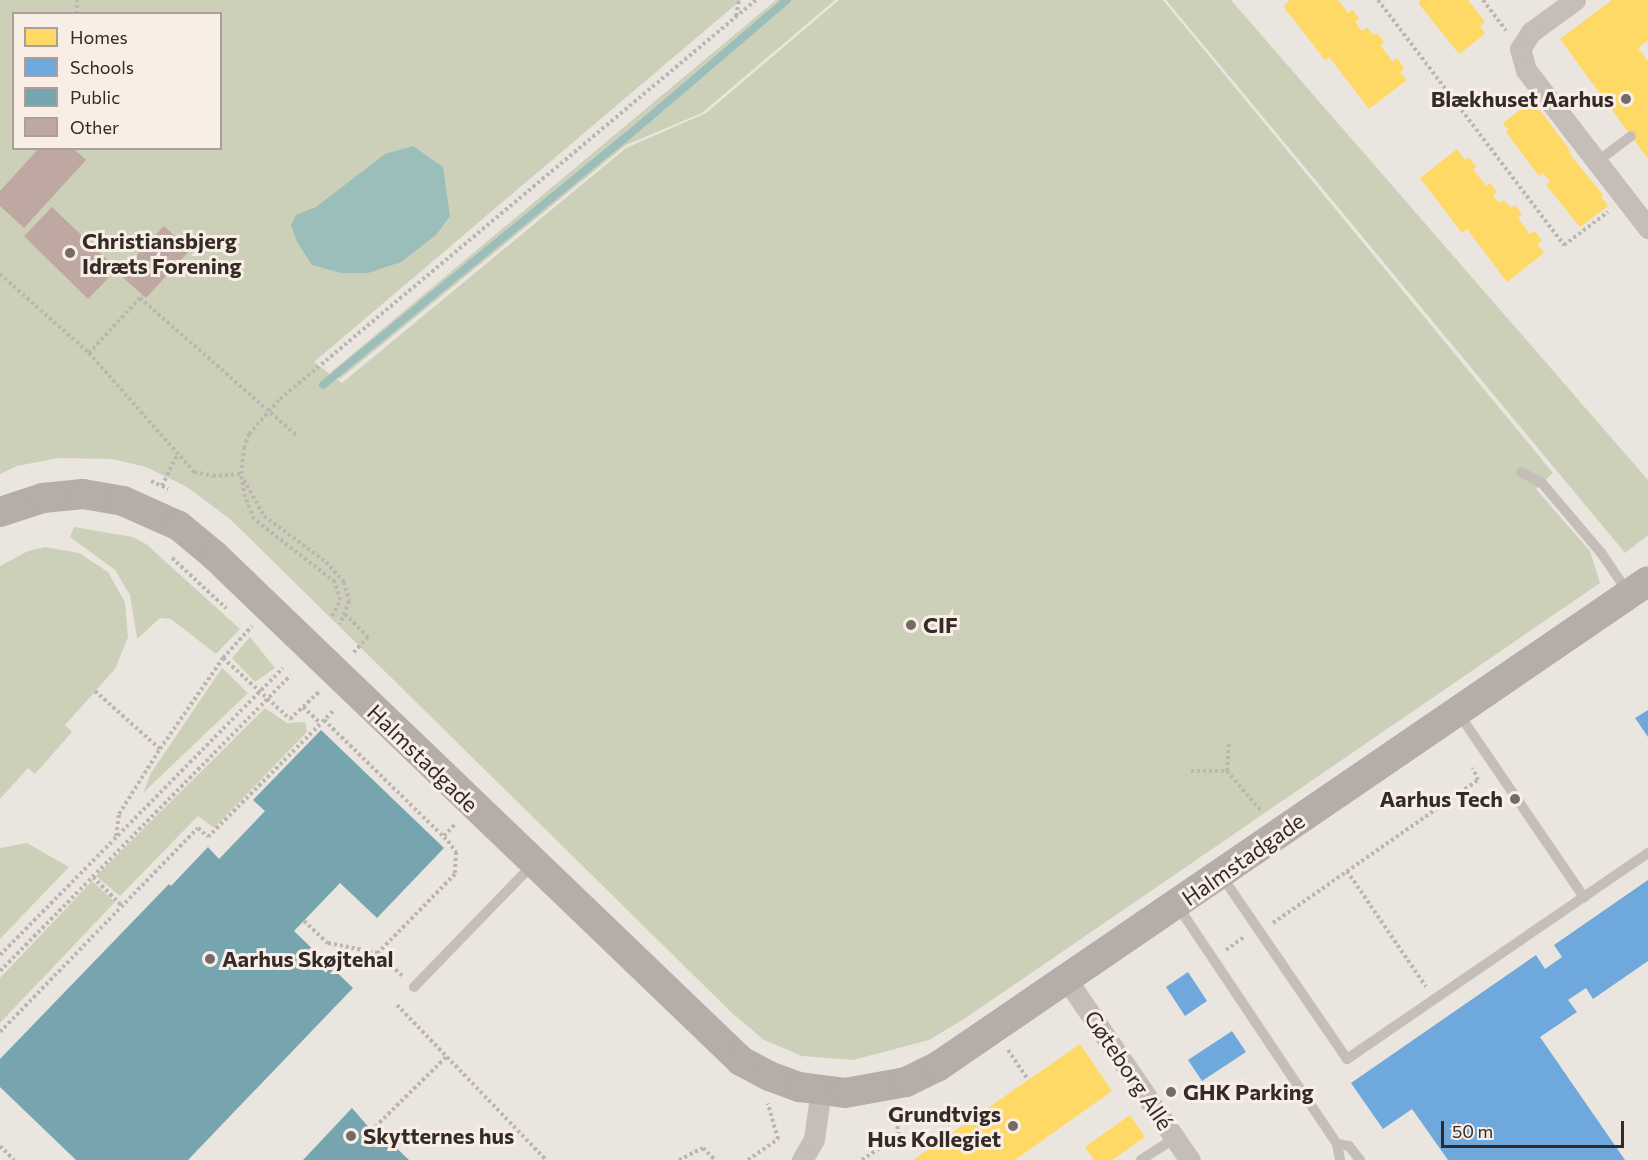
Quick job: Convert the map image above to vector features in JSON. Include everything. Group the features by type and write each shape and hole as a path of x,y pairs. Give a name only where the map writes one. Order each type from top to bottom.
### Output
{"street":[{"path":"1575,0 1531,33 1520,49 1526,70 1648,228"},
{"name":"Halmstadgade","path":"0,512 35,500 83,494 123,501 179,526 215,556 741,1061 782,1080 821,1090 845,1093 889,1087 922,1075 995,1029 1639,587"},
{"name":"Gøteborg Allé","path":"1067,980 1190,1160"},
{"path":"802,1160 814,1139 821,1090"}],"lane":[{"path":"1598,161 1631,136"},
{"path":"1521,472 1542,483 1602,554 1639,587"},
{"path":"1458,711 1584,897"},
{"path":"1221,874 1347,1059 1648,854"},
{"path":"414,987 534,864"},
{"path":"1177,904 1337,1144 1340,1160"},
{"path":"1141,1160 1175,1138"},
{"path":"1337,1144 1349,1146 1359,1160"}],"path":[{"path":"736,17 739,0"},
{"path":"332,616 340,598 335,582 254,519 245,497 241,474 243,448 249,434 268,412 756,0"},
{"path":"1378,0 1564,245 1626,199"},
{"path":"1483,0 1520,49"},
{"path":"0,274 89,353 194,472 213,477 241,474"},
{"path":"89,353 140,298 298,437"},
{"path":"241,474 264,516 326,562 344,582 349,601 340,624"},
{"path":"168,554 234,614"},
{"path":"345,615 368,637 353,653"},
{"path":"244,620 261,633"},
{"path":"116,838 119,814 160,749 223,658 253,625"},
{"path":"223,658 290,719 321,690"},
{"path":"0,955 283,668"},
{"path":"0,971 290,676"},
{"path":"312,682 329,698"},
{"path":"95,691 160,749"},
{"path":"0,1032 198,828 208,837 337,706 346,714"},
{"path":"303,707 444,836 456,852 457,868 454,873 378,952"},
{"path":"1229,741 1227,771 1258,808 1273,812 1285,830"},
{"path":"1213,959 1347,871 1478,780 1470,762"},
{"path":"1191,771 1227,771"},
{"path":"448,814 464,830"},
{"path":"444,836 457,823"},
{"path":"1347,871 1435,999"},
{"path":"93,877 122,906"},
{"path":"304,921 328,943 378,952 414,987"},
{"path":"397,1005 546,1160"},
{"path":"995,1029 1028,1080"},
{"path":"371,1131 447,1056"},
{"path":"862,1160 899,1135 889,1087"},
{"path":"748,1160 778,1138 767,1099 778,1098"},
{"path":"0,1146 14,1160"},
{"path":"679,1160 703,1148 715,1160"}],"green space":[{"name":"CIF","path":"0,0 741,0 314,362 342,383 626,148 706,113 839,0 1163,0 1553,473 1536,489 1590,551 1600,583 967,1017 929,1040 853,1060 802,1056 764,1040 732,1013 230,519 187,487 146,467 112,459 59,458 17,466 0,474"},
{"path":"776,0 835,0 702,113 626,145 340,379 331,372"},
{"path":"1166,0 1231,0 1648,480 1648,535 1625,553"},
{"path":"74,527 133,537 146,544 240,629 216,654 171,619 160,618 137,639 130,595 115,570 70,537"},
{"path":"45,547 79,553 108,572 125,602 128,637 115,669 65,725 72,732 35,774 28,768 0,799 0,566 28,551"},
{"path":"250,637 275,668 255,682 232,658"},
{"path":"222,668 248,693 143,793 151,773"},
{"path":"265,708 287,723 305,722 307,732 214,828 198,816 120,896 96,876"},
{"path":"27,843 69,867 0,939 0,848"},
{"path":"92,881 115,902 0,1023 0,978"}],"water":[{"path":"413,146 443,167 450,216 436,235 401,262 368,273 341,273 312,265 297,242 291,225 296,215 316,207 385,154"}],"building: Homes":[{"path":"1290,0 1338,0 1348,13 1353,10 1359,19 1355,22 1362,31 1367,27 1373,35 1377,33 1384,42 1380,45 1393,62 1397,58 1404,68 1400,72 1407,80 1369,109 1329,57 1325,60 1283,6"},
{"path":"1420,0 1468,0 1485,22 1480,26 1485,34 1459,54 1419,4"},
{"name":"Blækhuset Aarhus","path":"1612,0 1648,0 1648,40 1638,48 1648,61 1648,159 1560,39"},
{"path":"1530,102 1535,108 1537,106 1571,152 1569,153 1603,195 1601,197 1608,206 1580,227 1546,185 1550,181 1543,173 1539,176 1506,132 1508,130 1503,123"},
{"path":"1457,149 1465,160 1469,157 1476,167 1473,169 1486,186 1490,183 1497,192 1493,195 1499,203 1504,200 1511,208 1515,205 1522,215 1518,218 1530,234 1535,231 1542,241 1537,244 1544,253 1507,282 1467,229 1462,233 1420,178"},
{"name":"Grundtvigs Hus Kollegiet","path":"1080,1044 1112,1091 1015,1160 913,1160"},
{"path":"1130,1115 1145,1137 1112,1160 1094,1160 1085,1147"}],"building: Schools":[{"path":"1648,710 1648,737 1635,718"},
{"path":"1648,880 1648,961 1593,999 1586,988 1568,1000 1577,1012 1540,1037 1625,1160 1448,1160 1412,1109 1383,1129 1351,1083 1536,955 1545,969 1562,957 1554,945"},
{"path":"1188,972 1207,1001 1185,1016 1166,987"},
{"path":"1232,1031 1246,1052 1202,1081 1188,1060"}],"building: Public":[{"name":"Aarhus Skøjtehal","path":"321,730 444,848 377,918 340,883 294,931 353,988 188,1160 76,1160 0,1087 0,1059 169,884 171,886 208,847 219,859 265,811 253,800"},
{"name":"Skytternes hus","path":"352,1108 378,1138 382,1134 409,1160 303,1160"}],"building: Other":[{"path":"37,150 75,150 86,160 24,228 0,206 0,191"},
{"name":"Christiansbjerg Idræts Forening","path":"52,207 117,269 88,299 24,236"},
{"path":"164,226 190,250 146,298 119,274"}],"waterway":[{"path":"323,385 624,139 787,0"}],"place":[{"name":"Blækhuset Aarhus","path":"1626,99"},
{"name":"Christiansbjerg Idræts Forening","path":"70,253"},
{"name":"CIF","path":"911,625"},
{"name":"Aarhus Tech","path":"1515,799"},
{"name":"Aarhus Skøjtehal","path":"210,959"},
{"name":"GHK Parking","path":"1171,1092"},
{"name":"Grundtvigs Hus Kollegiet","path":"1013,1126"},
{"name":"Skytternes hus","path":"351,1136"}]}
